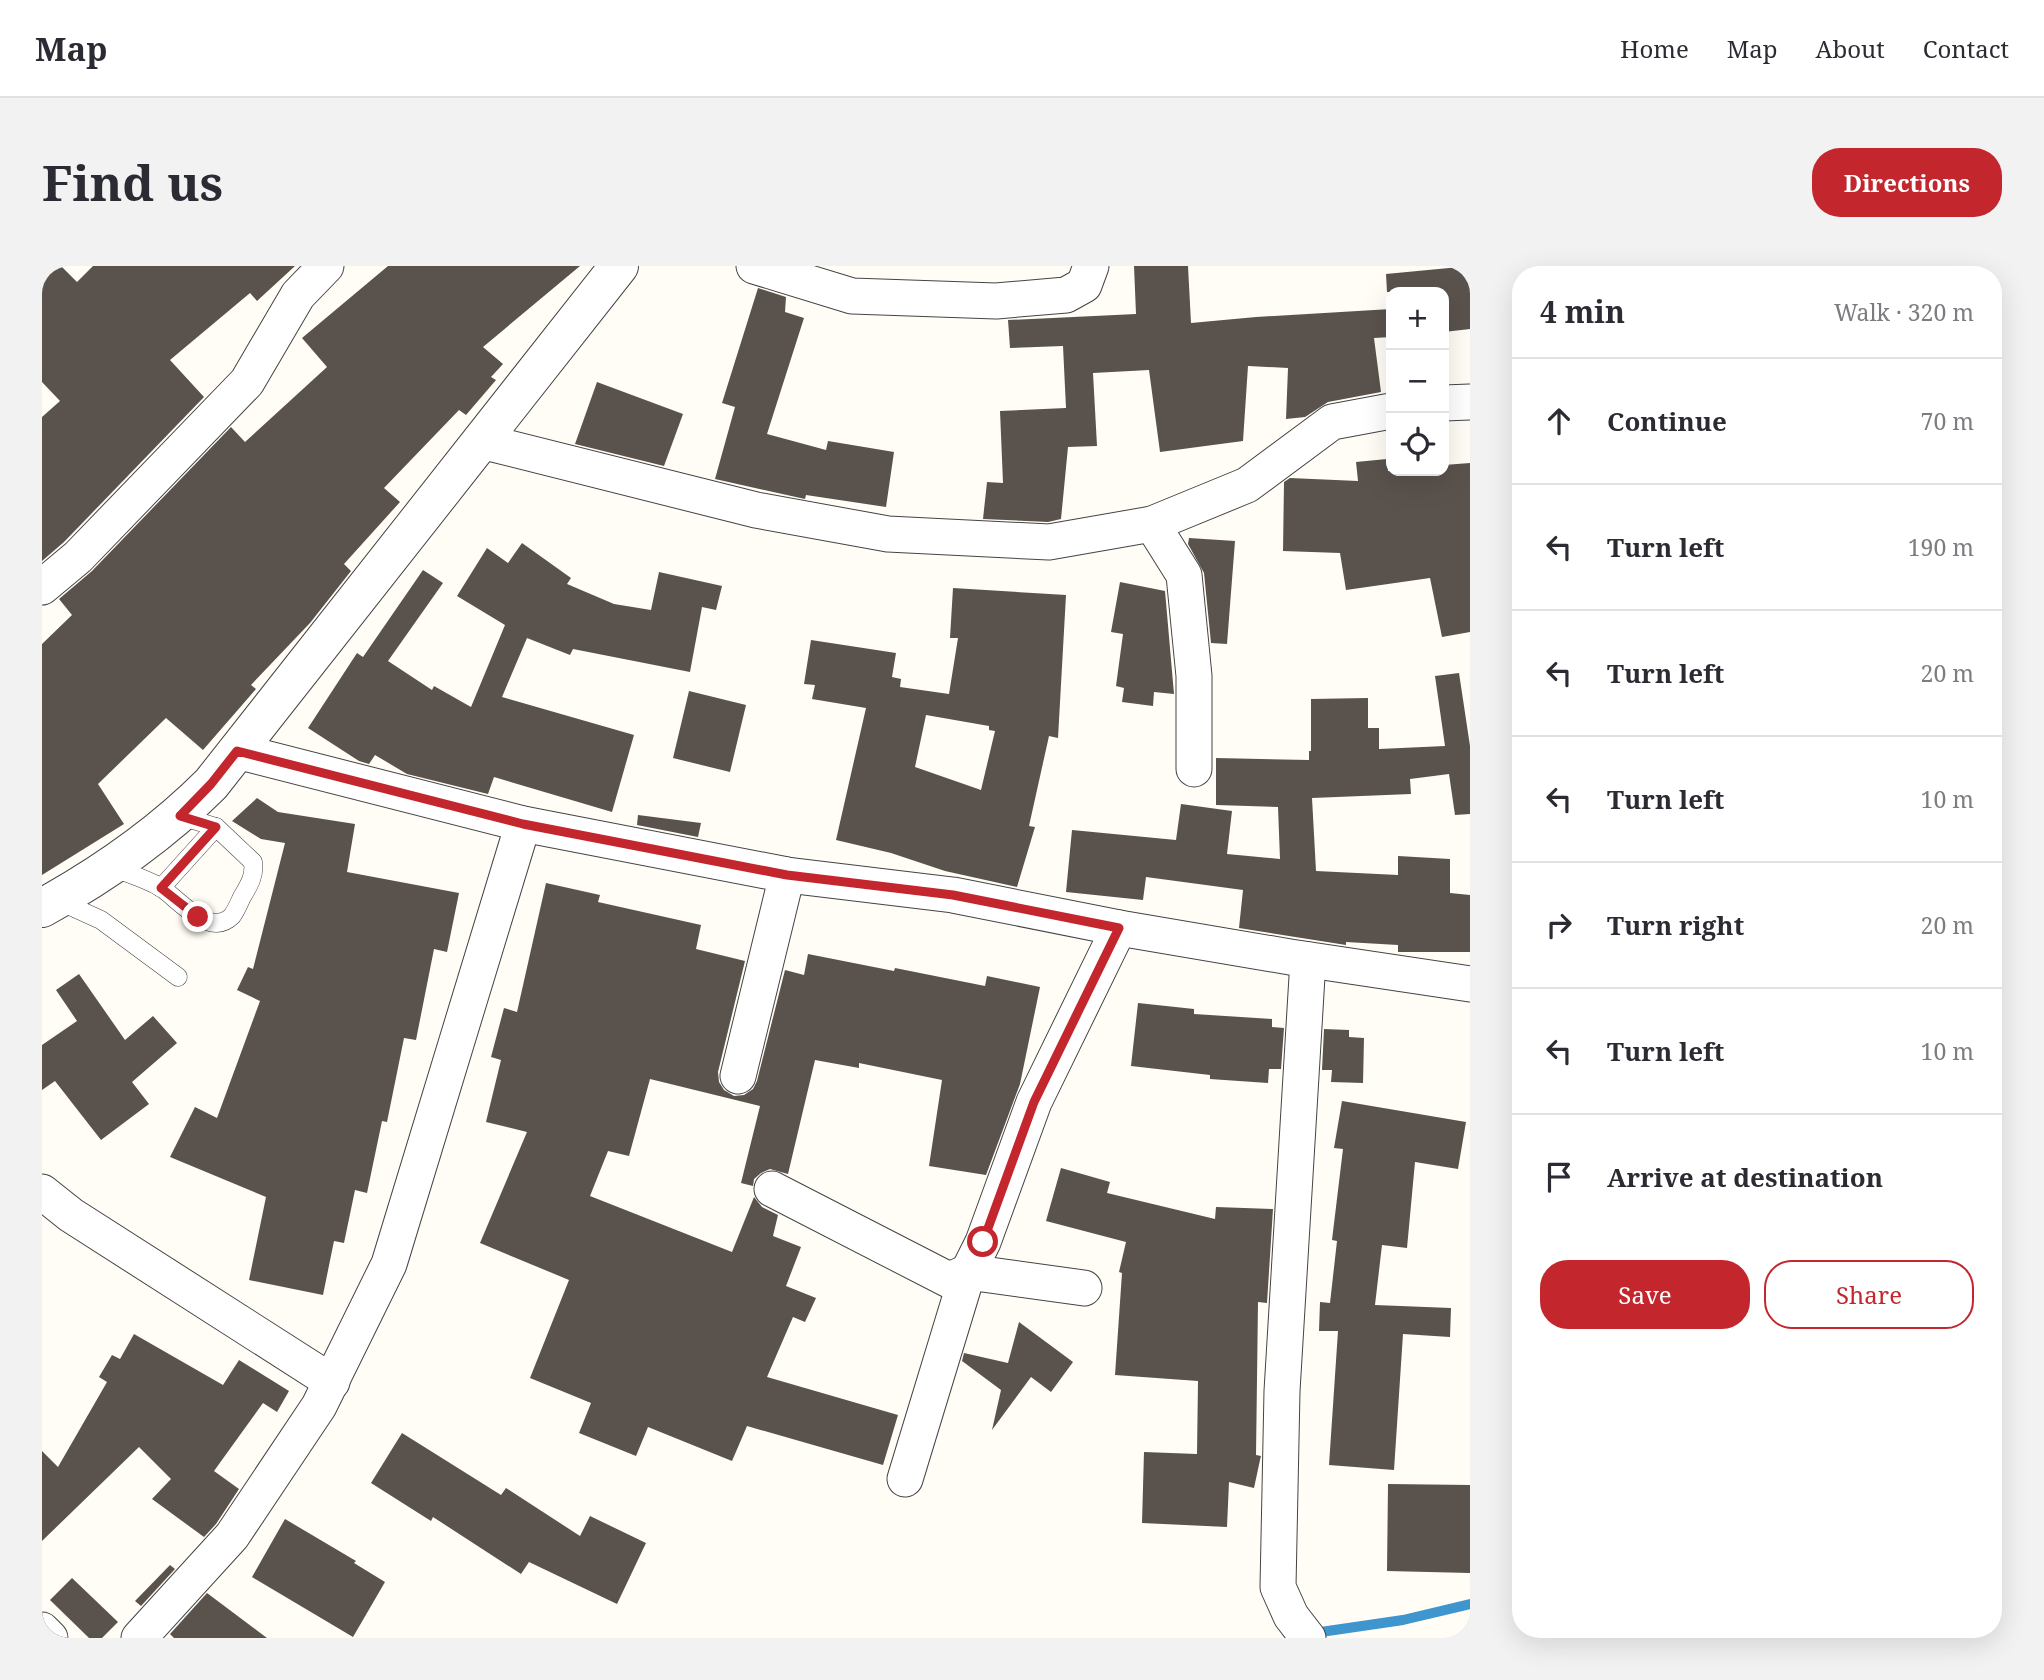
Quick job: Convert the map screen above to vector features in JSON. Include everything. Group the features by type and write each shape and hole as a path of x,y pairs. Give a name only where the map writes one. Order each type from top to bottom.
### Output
{"street":[{"path":"42,587 78,557 247,382 298,295 326,266"},
{"path":"49,904 180,816 211,784 618,266"},
{"path":"754,266 852,296 996,301 1066,295 1084,285 1091,266"},
{"path":"1449,403 1470,402"},
{"path":"481,440 756,510 887,534 1049,542 1152,524 1247,485 1332,422 1386,412"},
{"path":"1152,524 1184,575 1194,676 1194,769"},
{"path":"237,751 523,824 787,875 953,895 1119,928 1470,984"},
{"path":"139,1638 232,1536 320,1406 389,1264 523,824"},
{"path":"738,1076 787,875"},
{"path":"905,1479 968,1272 983,1242 1034,1102 1119,928"},
{"path":"1308,960 1282,1391 1278,1587 1291,1616 1308,1638"},
{"path":"772,1189 949,1280 968,1272 1084,1288"},
{"path":"42,1192 71,1215 332,1381"},
{"path":"42,1630 50,1638"}],"lane":[{"path":"108,866 161,888 198,917 209,922 226,921 233,915 252,880 253,862 216,827 180,816"},
{"path":"161,888 216,827"},
{"path":"49,904 101,920 178,977"}],"building":[{"path":"42,266 61,266 77,282 93,266 295,266 257,301 250,293 170,360 204,397 64,542 42,561 42,417 60,401 42,382"},
{"path":"388,266 580,266 483,347 503,364 491,377 496,380 466,415 459,410 384,488 400,502 344,564 351,571 310,623 251,685 256,689 203,750 166,718 98,784 124,824 42,875 42,644 72,615 59,599 92,571 231,427 245,442 327,367 302,338"},
{"path":"1134,266 1188,266 1191,323 1386,309 1386,337 1374,338 1381,392 1328,402 1305,417 1286,419 1288,368 1248,366 1243,441 1160,452 1149,370 1093,373 1097,446 1068,447 1061,519 1048,522 983,519 987,482 1003,483 1000,411 1066,408 1063,346 1010,348 1008,320 1136,314"},
{"path":"1470,266 1470,329 1449,331 1449,287 1387,287 1386,274"},
{"path":"758,288 786,297 785,312 804,318 767,434 826,450 828,441 894,452 886,507 806,495 805,499 715,479 735,407 722,403"},
{"path":"597,382 683,414 664,466 575,444"},
{"path":"1386,459 1386,476 1449,476 1449,465 1470,463 1470,632 1442,637 1430,578 1346,590 1340,553 1283,551 1284,482 1290,478 1358,481 1356,462"},
{"path":"1189,538 1235,541 1227,644 1211,643 1204,573 1188,544"},
{"path":"522,543 571,578 567,584 614,604 651,610 659,572 722,586 716,610 702,607 690,672 573,649 570,655 527,638 502,697 634,735 612,812 494,777 488,794 407,774 375,755 369,764 359,761 308,728 357,653 363,657 423,570 443,583 388,661 432,690 434,686 471,707 505,625 457,596 487,548 508,563"},
{"path":"1120,582 1165,591 1174,694 1154,692 1153,706 1122,702 1124,688 1116,686 1123,634 1111,632"},
{"path":"953,588 1066,595 1058,738 1049,736 1029,826 1035,827 1017,887 945,871 891,853 836,840 866,708 812,699 815,685 804,684 811,640 896,653 892,677 901,679 900,687 949,694 958,638 950,638","holes":["926,715 989,726 989,730 995,731 981,790 915,767"]},
{"path":"1459,673 1470,746 1470,814 1455,815 1449,774 1410,779 1411,794 1312,798 1316,871 1398,875 1398,856 1450,859 1450,893 1470,895 1470,952 1398,952 1398,945 1346,942 1346,945 1239,928 1243,890 1146,877 1143,900 1066,892 1072,830 1176,840 1181,804 1232,811 1227,854 1280,859 1278,807 1216,805 1216,758 1309,760 1311,699 1368,698 1368,728 1379,728 1379,749 1445,746 1435,676"},
{"path":"689,691 746,705 730,772 673,758"},
{"path":"257,798 278,812 355,824 347,872 459,893 447,952 434,949 416,1040 404,1038 387,1122 382,1121 367,1193 355,1190 344,1243 334,1241 323,1295 249,1280 266,1197 170,1157 195,1107 217,1118 260,1001 237,990 248,967 253,969 285,843 261,839 232,821"},
{"path":"638,815 701,823 698,837 637,825"},
{"path":"546,883 600,895 598,902 701,925 696,949 745,961 718,1072 719,1082 724,1090 734,1096 744,1095 753,1089 785,970 804,975 808,954 985,986 987,976 1040,987 1020,1084 986,1175 929,1166 942,1080 859,1063 859,1068 815,1060 788,1174 770,1169 754,1179 753,1186 741,1183 760,1106 650,1079 629,1156 608,1151 590,1196 732,1252 754,1197 762,1207 778,1215 773,1236 801,1247 786,1286 816,1298 805,1322 793,1317 767,1377 898,1415 883,1465 747,1426 732,1461 648,1427 636,1456 579,1433 591,1403 530,1378 569,1280 480,1243 527,1132 486,1122 501,1060 491,1057 504,1008 517,1012"},
{"path":"79,974 125,1040 153,1016 177,1043 132,1082 149,1104 101,1140 55,1081 42,1090 42,1045 77,1021 56,990"},
{"path":"1138,1003 1194,1009 1194,1014 1272,1019 1272,1027 1284,1028 1281,1069 1269,1069 1268,1083 1210,1079 1210,1075 1131,1066"},
{"path":"1324,1029 1349,1030 1349,1037 1364,1038 1363,1083 1331,1082 1332,1070 1322,1070"},
{"path":"1342,1101 1466,1122 1458,1169 1415,1162 1407,1248 1382,1245 1375,1305 1451,1308 1450,1337 1403,1334 1394,1470 1329,1465 1338,1331 1319,1331 1320,1302 1330,1303 1337,1241 1332,1240 1343,1149 1334,1148"},
{"path":"1061,1168 1110,1182 1107,1193 1215,1219 1216,1207 1273,1209 1267,1303 1258,1302 1256,1455 1261,1456 1254,1488 1229,1482 1227,1527 1142,1523 1144,1452 1197,1454 1198,1381 1115,1375 1122,1273 1119,1272 1126,1242 1046,1221"},
{"path":"1019,1322 1073,1362 1051,1392 1031,1377 992,1430 1001,1390 962,1361 964,1353 1008,1363"},
{"path":"134,1334 223,1385 239,1360 289,1391 277,1412 263,1403 214,1471 239,1489 204,1537 152,1499 171,1479 139,1447 42,1541 42,1451 58,1467 107,1382 99,1377 112,1355 120,1359"},
{"path":"402,1433 501,1495 506,1488 580,1536 590,1516 646,1543 617,1604 529,1562 521,1574 433,1517 431,1521 371,1483"},
{"path":"1388,1484 1470,1485 1470,1573 1387,1571"},
{"path":"285,1519 356,1561 354,1563 385,1582 353,1637 252,1577"},
{"path":"170,1565 175,1569 141,1606 135,1601"},
{"path":"72,1578 118,1622 102,1638 89,1638 50,1600"},
{"path":"207,1593 267,1638 174,1638 170,1634"}],"waterway":[{"path":"1314,1633 1403,1620 1470,1604"}],"route":[{"path":"198,917 161,888 216,827 180,816 211,784 237,751 523,824 787,875 953,895 1119,928 1034,1102 983,1242"}]}
